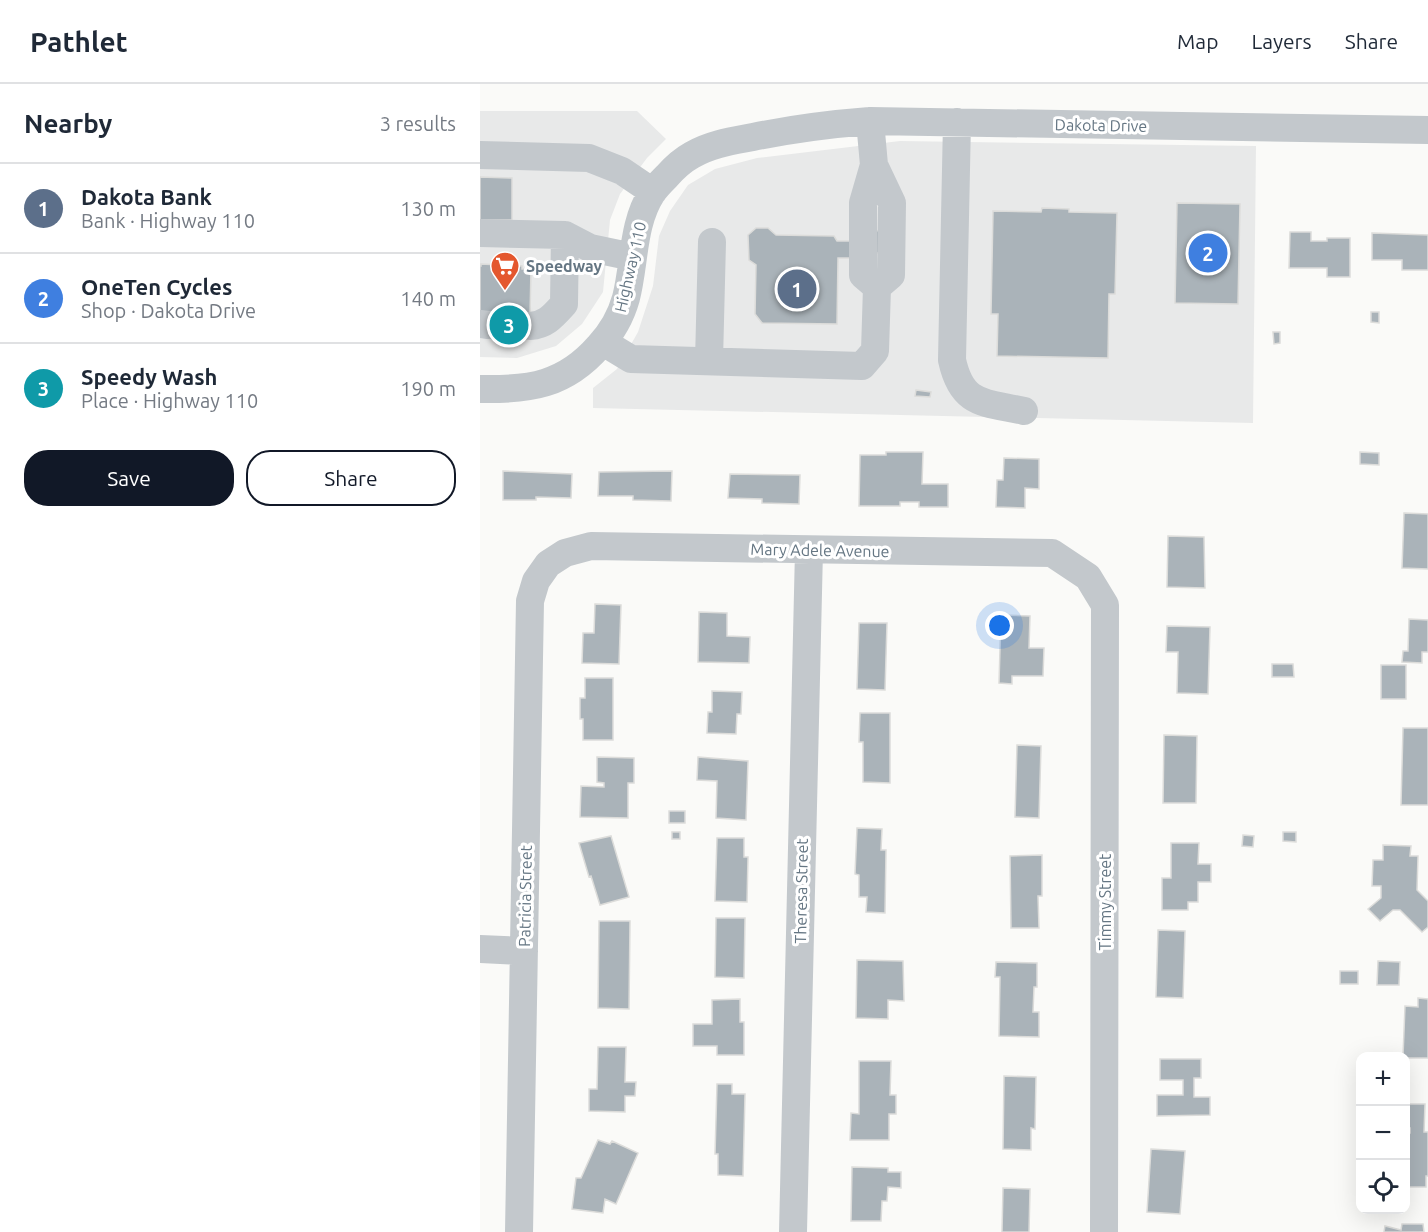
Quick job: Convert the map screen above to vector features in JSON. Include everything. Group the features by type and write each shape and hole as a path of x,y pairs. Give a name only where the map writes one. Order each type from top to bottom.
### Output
{"street":[{"name":"Dakota Drive","path":"775,132 870,121 1428,130"},
{"path":"603,342 631,359 862,366 875,351 877,287 891,275 892,203 874,165 870,121"},
{"path":"957,122 952,360 956,376 965,392 975,400 1024,411"},
{"name":"Highway 110","path":"480,389 503,390 529,387 570,373 588,359 613,328 625,301 639,224 653,192 673,170 691,156 717,144 775,132"},
{"path":"480,155 589,158 622,171 653,192"},
{"path":"480,233 565,235 590,248 633,257"},
{"path":"530,326 539,325 551,318 564,304 565,235"},
{"path":"708,361 712,242"},
{"name":"Mary Adele Avenue","path":"548,564 566,553 591,546 1052,553 1088,577"},
{"name":"Theresa Street","path":"793,1232 809,550"},
{"name":"Patricia Street","path":"519,1232 530,601 536,581 548,564"},
{"name":"Timmy Street","path":"1088,577 1105,605 1104,1232"},
{"path":"480,949 524,951"}],"shaded area":[{"path":"480,111 637,111 666,139 647,158 620,194 610,220 603,292 582,324 556,346 517,358 480,357"},
{"path":"900,141 1256,146 1253,423 593,408 593,388 617,369 638,332 653,286 659,236 670,211 688,185 715,169 757,158"}],"building":[{"name":"Speedway","path":"480,177 512,178 512,220 480,220"},
{"path":"1177,203 1240,204 1238,304 1175,303"},
{"path":"1042,208 1069,209 1069,212 1117,213 1115,294 1109,294 1108,358 997,356 998,314 991,314 993,211 1041,212"},
{"path":"756,228 768,228 776,235 834,236 837,241 860,241 861,230 882,231 881,252 861,258 838,258 837,324 762,323 755,314 756,265 749,260 748,235"},
{"path":"1290,232 1311,232 1311,241 1350,238 1350,277 1327,277 1327,268 1289,268"},
{"path":"1372,233 1428,235 1428,270 1402,270 1402,260 1372,260"},
{"name":"Speedway","path":"481,264 522,266 522,269 531,269 530,316 480,314"},
{"path":"1371,312 1379,312 1379,323 1371,322"},
{"path":"488,314 530,316 529,336 488,335"},
{"path":"1273,332 1280,332 1280,343 1274,344"},
{"path":"916,390 931,392 930,397 915,396"},
{"path":"886,452 923,452 922,484 948,484 948,507 919,507 919,502 900,502 900,506 859,506 860,455 886,455"},
{"path":"1360,452 1379,453 1379,465 1360,464"},
{"path":"1004,458 1039,459 1039,489 1025,488 1025,508 996,507 997,480 1003,480"},
{"path":"503,471 572,474 571,498 536,497 536,500 503,500"},
{"path":"672,471 671,501 633,500 633,496 598,496 599,472"},
{"path":"730,474 800,475 799,504 762,503 762,499 728,498"},
{"path":"1404,513 1428,514 1428,569 1402,568"},
{"path":"1168,536 1204,537 1205,588 1167,587"},
{"path":"595,604 621,605 619,664 582,663 583,633 594,633"},
{"path":"699,612 727,613 727,636 750,637 749,663 698,662"},
{"path":"1001,615 1030,616 1029,648 1044,648 1043,676 1012,676 1012,684 999,683"},
{"path":"1409,619 1428,620 1428,652 1422,652 1422,663 1402,662 1403,651 1408,651"},
{"path":"859,623 887,623 885,690 857,689"},
{"path":"1167,626 1210,627 1208,694 1177,693 1178,652 1166,652"},
{"path":"1272,664 1293,664 1294,677 1272,677"},
{"path":"1381,665 1406,665 1406,699 1381,699"},
{"path":"585,678 613,678 613,740 583,740 580,698 585,698"},
{"path":"712,691 742,692 741,714 737,714 736,734 707,733 708,712 712,712"},
{"path":"860,713 890,713 890,783 863,782 863,742 859,742"},
{"path":"1403,728 1428,728 1428,805 1401,805"},
{"path":"1164,735 1197,736 1196,803 1163,803"},
{"path":"1017,745 1041,746 1039,818 1015,817"},
{"path":"597,757 634,758 634,783 628,783 628,818 580,817 581,786 604,787 604,783 597,782"},
{"path":"698,757 748,761 746,820 716,818 717,781 697,780"},
{"path":"669,811 685,811 685,823 669,823"},
{"path":"857,828 882,829 881,850 886,850 885,913 866,912 867,897 859,897 859,875 855,874"},
{"path":"672,832 680,832 680,839 672,839"},
{"path":"1283,832 1296,832 1296,842 1283,841"},
{"path":"1243,835 1254,836 1253,847 1242,846"},
{"path":"611,836 629,897 600,905 579,843"},
{"path":"717,838 744,838 744,857 748,857 747,902 715,901"},
{"path":"1171,843 1199,843 1198,864 1211,864 1211,882 1198,882 1198,902 1188,902 1188,910 1162,910 1162,878 1171,878"},
{"path":"1383,845 1411,846 1410,856 1418,856 1417,890 1428,901 1428,927 1422,932 1400,910 1393,910 1380,921 1368,909 1381,898 1381,886 1372,886 1373,860 1383,860"},
{"path":"1042,855 1042,896 1038,896 1039,928 1011,928 1010,856"},
{"path":"716,918 745,918 744,978 715,977"},
{"path":"599,921 630,921 629,1009 598,1008"},
{"path":"1158,930 1185,931 1183,998 1156,997"},
{"path":"857,960 903,961 904,1001 888,1000 888,1019 856,1018"},
{"path":"1378,961 1400,962 1399,985 1377,985"},
{"path":"996,962 1037,963 1037,987 1034,987 1033,1012 1039,1012 1039,1037 999,1036 1000,977 995,977"},
{"path":"1340,971 1358,971 1358,984 1340,984"},
{"path":"1418,998 1428,999 1428,1058 1410,1058 1410,1052 1403,1052 1405,1006 1418,1007"},
{"path":"740,999 740,1022 744,1022 744,1055 717,1055 717,1046 693,1046 693,1024 712,1024 712,1000"},
{"path":"598,1047 626,1047 625,1082 636,1082 635,1096 625,1096 625,1112 589,1111 589,1089 597,1089"},
{"path":"1160,1059 1201,1059 1201,1078 1194,1078 1194,1097 1210,1097 1210,1115 1157,1116 1157,1095 1183,1095 1183,1080 1160,1080"},
{"path":"859,1061 891,1061 890,1095 896,1095 896,1114 889,1114 889,1140 850,1140 851,1113 859,1114"},
{"path":"1004,1076 1036,1077 1035,1129 1031,1128 1031,1150 1003,1149"},
{"path":"717,1084 732,1084 732,1094 745,1094 743,1176 718,1175 718,1154 715,1154"},
{"path":"1410,1104 1425,1104 1424,1132 1428,1132 1426,1187 1410,1187"},
{"path":"598,1140 610,1144 612,1141 638,1153 616,1204 605,1199 603,1213 572,1209 576,1178 581,1178"},
{"path":"1151,1149 1185,1151 1180,1214 1147,1212"},
{"path":"852,1167 888,1168 888,1172 901,1172 901,1188 888,1187 887,1201 882,1201 881,1221 851,1221"},
{"path":"1003,1188 1030,1189 1029,1232 1002,1232"},
{"path":"1402,1224 1423,1224 1424,1232 1384,1232 1385,1226 1401,1230"}],"tunnel":[{"path":"488,325 530,326"}],"place":[{"name":"OneTen Cycles","path":"1208,253"},
{"name":"Dakota Bank","path":"797,289"},
{"name":"Speedway","path":"505,292"},
{"name":"Speedy Wash","path":"509,325"}]}
